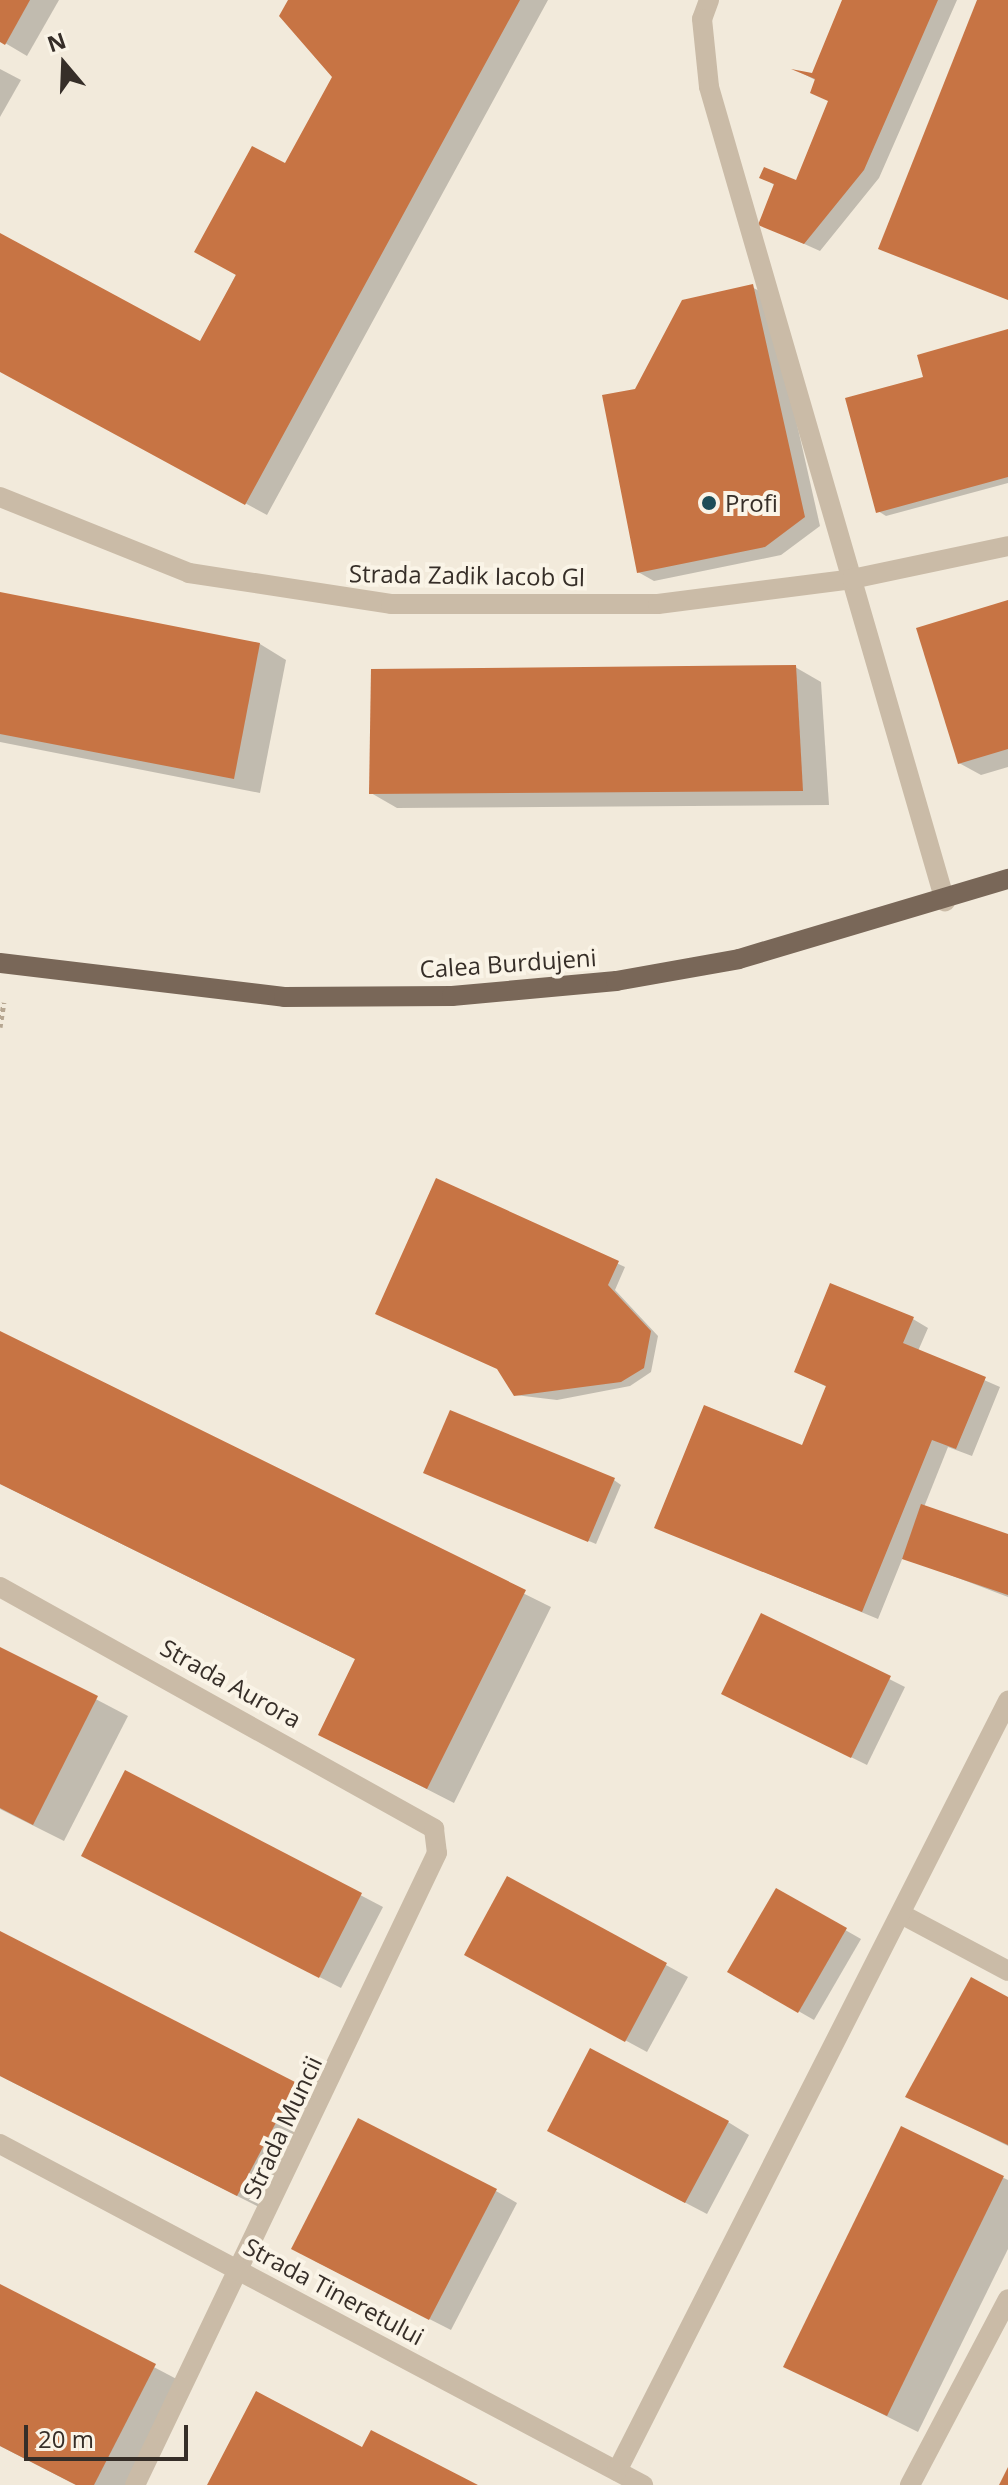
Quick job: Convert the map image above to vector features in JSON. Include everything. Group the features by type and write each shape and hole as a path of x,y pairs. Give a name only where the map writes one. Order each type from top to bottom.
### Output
{"main road":[{"name":"Calea Burdujeni","path":"0,963 284,997 452,996 616,981 739,959 945,901 1008,879"}],"street":[{"path":"709,0 702,19 709,87 945,901"},
{"name":"Strada Zadik Iacob Gl","path":"0,497 189,573 391,604 658,604 852,579 1008,546"},
{"name":"Strada Aurora","path":"0,1587 434,1829"},
{"path":"617,2471 1008,1701"},
{"name":"Strada Muncii","path":"135,2485 243,2272 437,1853 434,1829"},
{"path":"901,1914 1008,1971"},
{"name":"Strada Tineretului","path":"0,2144 643,2485"},
{"path":"910,2485 1008,2299"}],"building":[{"path":"0,0 30,0 5,45 0,42"},
{"path":"288,0 520,0 245,505 0,372 0,233 200,341 236,275 194,252 252,146 285,163 332,77 279,16"},
{"path":"842,0 938,0 864,170 804,244 758,225 774,184 759,178 764,167 796,180 828,101 810,93 815,79 791,69 812,73"},
{"path":"977,0 1008,0 1008,300 878,249"},
{"path":"753,284 805,517 765,547 637,573 602,395 635,389 682,300"},
{"path":"1008,329 1008,477 876,513 845,398 923,377 917,355"},
{"path":"0,592 260,643 234,779 0,734"},
{"path":"1008,600 1008,749 958,764 916,628"},
{"path":"796,665 803,791 369,794 371,669"},
{"path":"436,1178 619,1261 608,1285 651,1331 644,1368 621,1382 514,1396 497,1369 375,1314"},
{"path":"830,1283 914,1317 903,1343 986,1377 956,1449 932,1440 862,1612 654,1528 704,1405 802,1445 826,1386 794,1372"},
{"path":"0,1331 526,1590 427,1789 318,1735 355,1659 0,1484"},
{"path":"450,1410 615,1478 588,1542 423,1473"},
{"path":"921,1504 1008,1534 1008,1595 902,1559"},
{"path":"761,1613 891,1676 851,1758 721,1694"},
{"path":"0,1647 98,1696 33,1825 0,1808"},
{"path":"125,1770 362,1893 319,1978 81,1856"},
{"path":"507,1876 667,1963 625,2042 464,1955"},
{"path":"776,1888 847,1928 798,2013 727,1972"},
{"path":"0,1931 297,2083 237,2196 0,2076"},
{"path":"971,1977 1008,1997 1008,2145 905,2097"},
{"path":"590,2048 729,2121 685,2203 547,2131"},
{"path":"358,2118 497,2189 429,2320 291,2249"},
{"path":"901,2126 1004,2176 887,2416 783,2367"},
{"path":"0,2284 156,2364 94,2485 76,2485 0,2446"},
{"path":"256,2391 362,2447 371,2430 478,2485 207,2485"},
{"path":"1008,2467 1008,2485 999,2485"}],"place":[{"name":"Profi","path":"709,503"}]}
